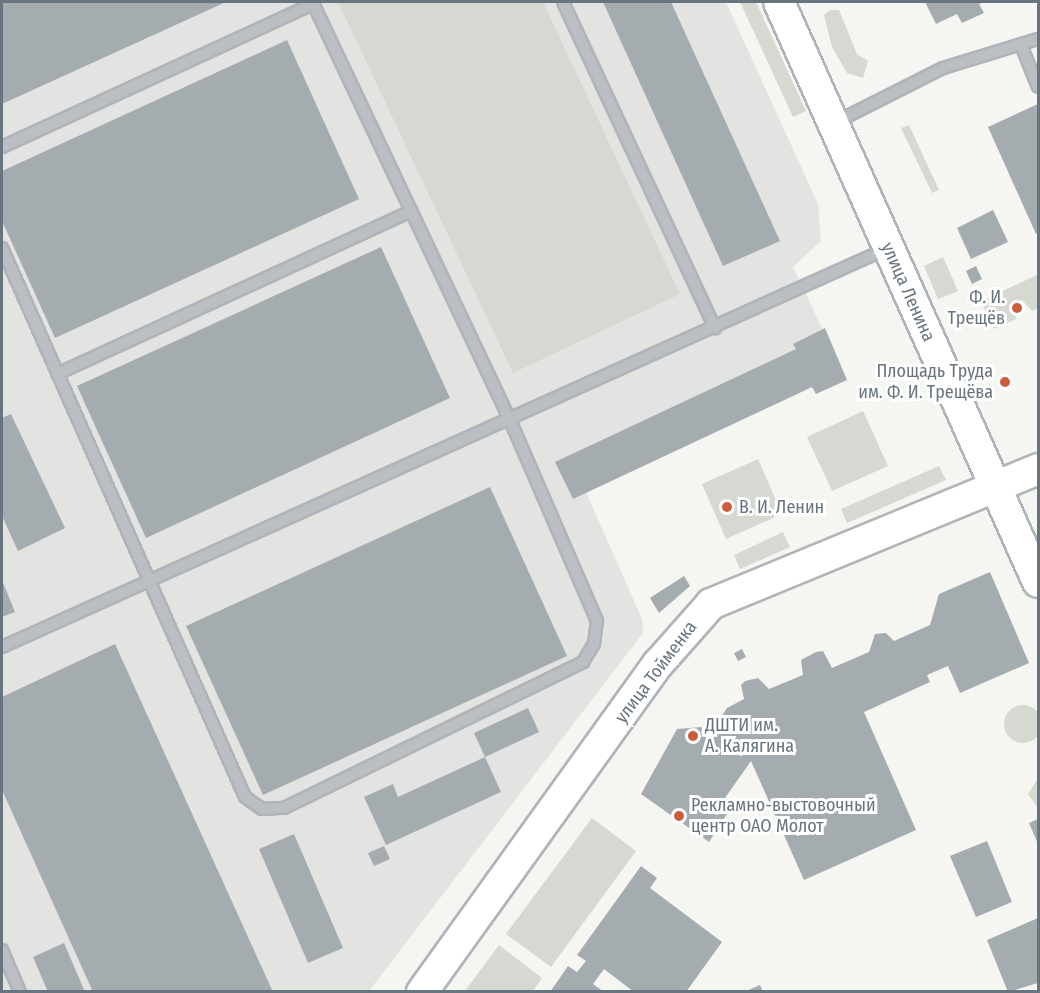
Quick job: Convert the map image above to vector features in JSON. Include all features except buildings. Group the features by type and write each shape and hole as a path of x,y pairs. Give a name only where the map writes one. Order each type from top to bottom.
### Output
{"street":[{"name":"улица Ленина","path":"778,2 1038,582"},
{"name":"улица Тойменка","path":"422,992 658,664 711,604 1038,469"}],"lane":[{"path":"563,2 715,328"},
{"path":"2,147 313,3 510,420 597,621 594,644 583,662 284,808 262,809 245,797 2,248"},
{"path":"833,124 943,68 1038,39"},
{"path":"1021,45 1038,87"},
{"path":"57,374 411,211"},
{"path":"2,647 149,583 888,248"},
{"path":"2,950 20,992"}],"shaded area":[{"path":"2,2 726,2 818,204 821,241 793,267 847,380 816,394 812,387 586,492 642,619 643,633 369,991 2,992"},
{"path":"338,2 543,2 680,294 513,373"},
{"path":"740,2 756,2 806,111 793,117"},
{"path":"830,10 839,10 857,54 868,61 863,78 847,73 832,47 824,15"},
{"path":"909,125 939,190 932,193 901,128"},
{"path":"943,257 958,291 938,299 924,266"},
{"path":"1037,275 1038,308 1032,311 1022,300 1014,304 1016,319 994,329 981,301"},
{"path":"863,411 888,466 832,491 807,437"},
{"path":"758,459 782,514 726,539 702,484"},
{"path":"939,466 946,480 847,523 841,509"},
{"path":"783,532 790,547 740,569 734,555"},
{"path":"1023,705 1030,706 1036,711 1041,717 1041,731 1036,737 1030,742 1023,743 1016,742 1010,737 1005,731 1004,724 1005,717 1010,711 1016,706"},
{"path":"1038,778 1038,808 1028,794"},
{"path":"592,818 636,851 551,967 506,934"},
{"path":"499,945 542,978 533,991 465,991"}],"place":[{"name":"Ф. И. Трещёв","path":"1017,308"},
{"name":"Площадь Труда им. Ф. И. Трещёва","path":"1005,382"},
{"name":"В. И. Ленин","path":"727,507"},
{"name":"ДШТИ им. А. Калягина","path":"693,736"},
{"name":"Рекламно-выстовочный центр ОАО Молот","path":"679,816"}]}
